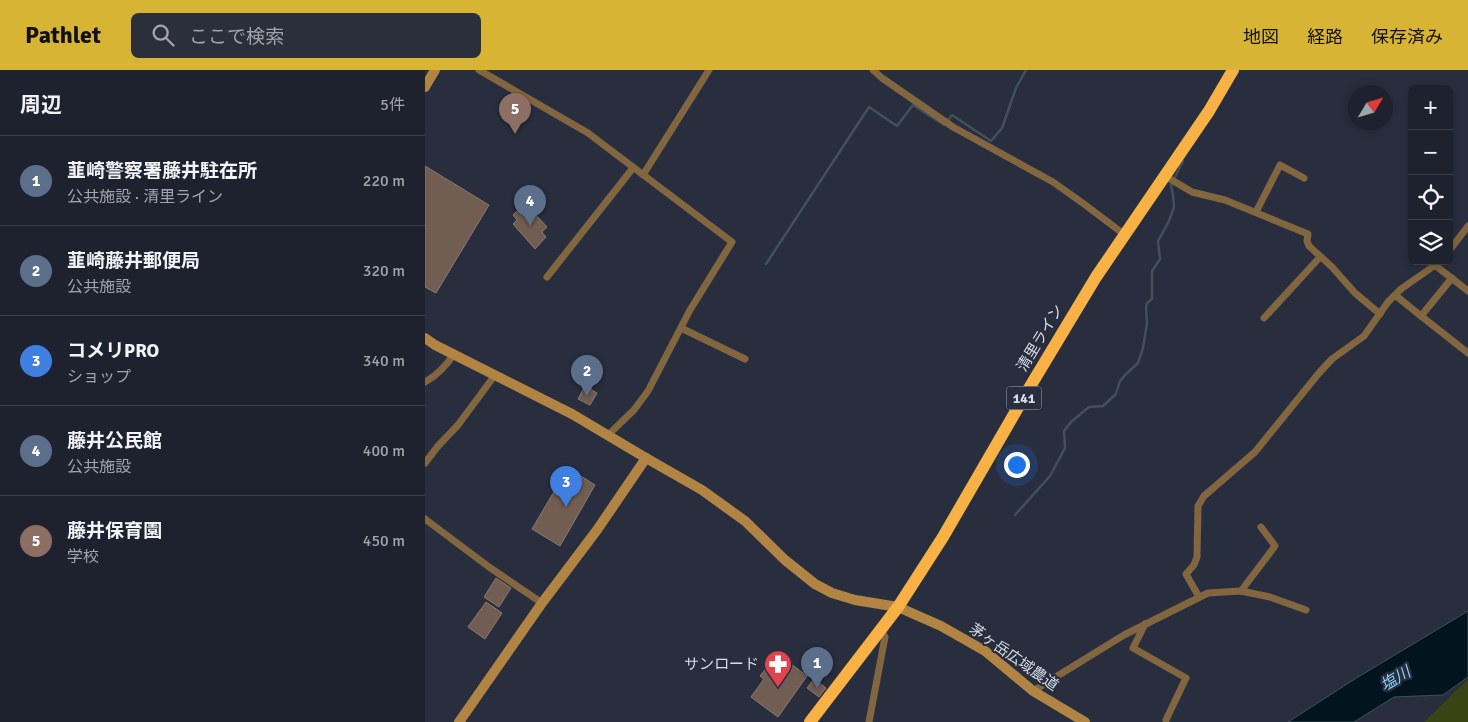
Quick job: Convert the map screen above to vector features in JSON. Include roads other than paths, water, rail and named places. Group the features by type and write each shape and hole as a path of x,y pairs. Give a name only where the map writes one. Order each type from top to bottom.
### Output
{"highway":[{"name":"清里ライン","path":"810,722 898,607 943,537 1070,319 1209,111 1233,70"}],"street":[{"path":"425,86 435,70"},
{"path":"479,70 574,124 732,242 690,310 648,391 634,410 608,435"},
{"path":"643,175 709,70"},
{"path":"873,70 953,127 1053,182 1125,235"},
{"path":"1256,212 1280,165 1304,178"},
{"path":"547,277 633,168"},
{"path":"1165,176 1193,192 1225,200 1308,234 1307,241 1309,246 1355,293 1380,314"},
{"path":"1453,246 1468,226"},
{"path":"1264,318 1320,257"},
{"path":"1199,597 1186,574 1194,565 1197,557 1198,506 1205,496 1255,452 1319,373 1332,359 1363,336 1401,289 1436,265"},
{"path":"1441,265 1452,278 1468,291"},
{"path":"1421,316 1452,278"},
{"path":"1395,295 1468,353"},
{"path":"681,328 745,359"},
{"name":"茅ヶ岳広域農道","path":"425,338 435,345 573,414 702,490 745,521 785,560 815,584 832,593 855,600 898,607 941,626 985,651 1033,691 1085,722"},
{"path":"425,382 445,368 454,354"},
{"path":"425,463 458,425 495,375"},
{"path":"463,721 542,603 597,530 646,458"},
{"path":"425,519 542,603"},
{"path":"1241,591 1275,546 1261,527"},
{"path":"1033,691 1145,624 1208,593 1241,591 1270,597 1306,610"},
{"path":"1145,624 1133,648 1186,678 1166,720"},
{"path":"869,722 885,637 881,629"}],"water":[{"name":"塩川","path":"1468,611 1468,677 1443,695 1394,697 1354,722 1288,722 1358,677"}],"waterway":[{"path":"766,264 869,107 897,126 913,105 944,125 952,115 991,141 1002,128 1016,88 1026,70"},
{"path":"1015,515 1050,476 1065,448 1064,431 1071,422 1089,407 1103,406 1116,394 1120,381 1138,363 1143,348 1147,323 1147,303 1152,299 1152,271 1160,259 1158,241 1174,207 1171,185 1183,161"}],"place":[{"name":"藤井保育園","path":"515,134"},
{"name":"藤井公民館","path":"530,226"},
{"name":"韮崎藤井郵便局","path":"587,396"},
{"name":"コメリPRO","path":"566,507"},
{"name":"サンロード","path":"778,688"},
{"name":"韮崎警察署藤井駐在所","path":"817,688"}]}
